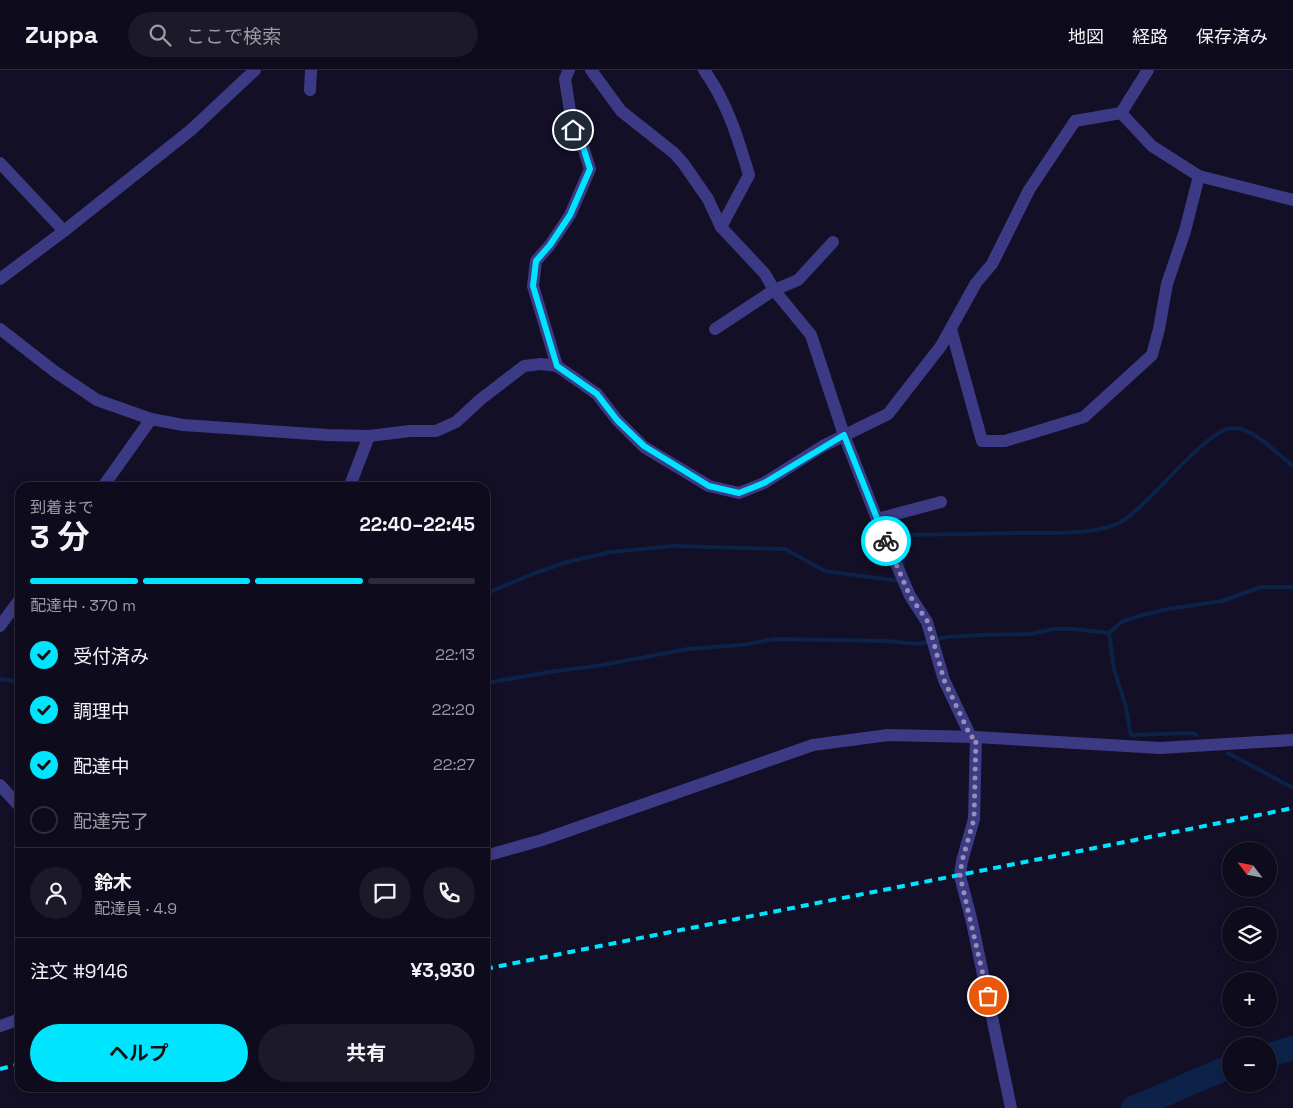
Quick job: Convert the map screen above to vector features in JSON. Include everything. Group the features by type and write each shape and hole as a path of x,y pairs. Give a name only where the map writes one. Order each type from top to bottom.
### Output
{"street":[{"path":"0,279 64,231 191,130 255,70"},
{"path":"310,90 311,70"},
{"path":"557,366 533,286 536,261 550,245 570,215 590,169 584,150 573,130 565,79 569,70"},
{"path":"591,70 621,110 674,153 683,163 708,199 721,227 766,274 774,290 811,335 844,435 877,519 906,588 928,622 944,680 974,737 974,819 962,861 960,876 972,922 1011,1108"},
{"path":"704,70 728,110 749,175 721,227"},
{"path":"0,330 54,371 97,400 151,419 193,426 327,435 370,436 410,431 436,431 456,422 481,399 524,366 541,364 557,366 597,394 617,420 644,446 709,486 739,493 764,483 844,435 888,414 941,346 976,283 992,264 1029,190 1075,121 1121,113 1148,70"},
{"path":"1121,113 1152,146 1199,176 1293,200"},
{"path":"0,163 64,231"},
{"path":"950,329 982,441 1005,441 1084,417 1152,355 1167,284 1185,231 1199,176"},
{"path":"715,329 774,290 798,280 833,242"},
{"path":"106,482 151,419"},
{"path":"351,482 370,436"},
{"path":"877,519 942,502"},
{"path":"0,626 15,609"},
{"path":"490,855 542,840 813,745 888,735 974,737 1160,748 1293,740"},
{"path":"0,785 15,802"},
{"path":"0,1026 15,1021"}],"waterway":[{"path":"902,568 906,535 1072,532 1099,529 1121,522 1147,500 1208,440 1222,431 1233,428 1241,429 1257,436 1293,466"},
{"path":"490,592 567,562 611,552 673,546 785,549 825,571 900,580"},
{"path":"490,682 597,666 688,649 741,645 775,639 887,641 919,644 947,637 1030,634 1054,629 1075,629 1109,633 1121,622 1139,616 1168,609 1222,601 1261,587 1293,587"},
{"path":"1109,633 1114,669 1126,707 1131,735 1192,733 1196,735"},
{"path":"0,679 15,681"},
{"path":"1228,753 1293,788"},
{"path":"1277,1053 1293,1048"},
{"path":"1133,1108 1222,1070"}],"railway":[{"path":"490,968 1293,808"},
{"path":"0,1069 15,1065"}],"way so far":[{"path":"886,541 910,596 928,622 944,680 971,737 976,737 974,819 962,861 960,876 988,996"}],"route":[{"path":"573,130 584,150 590,169 570,215 550,245 536,261 533,286 557,366 597,394 617,420 644,446 680,470 709,486 739,493 764,483 844,435 886,541"}]}
